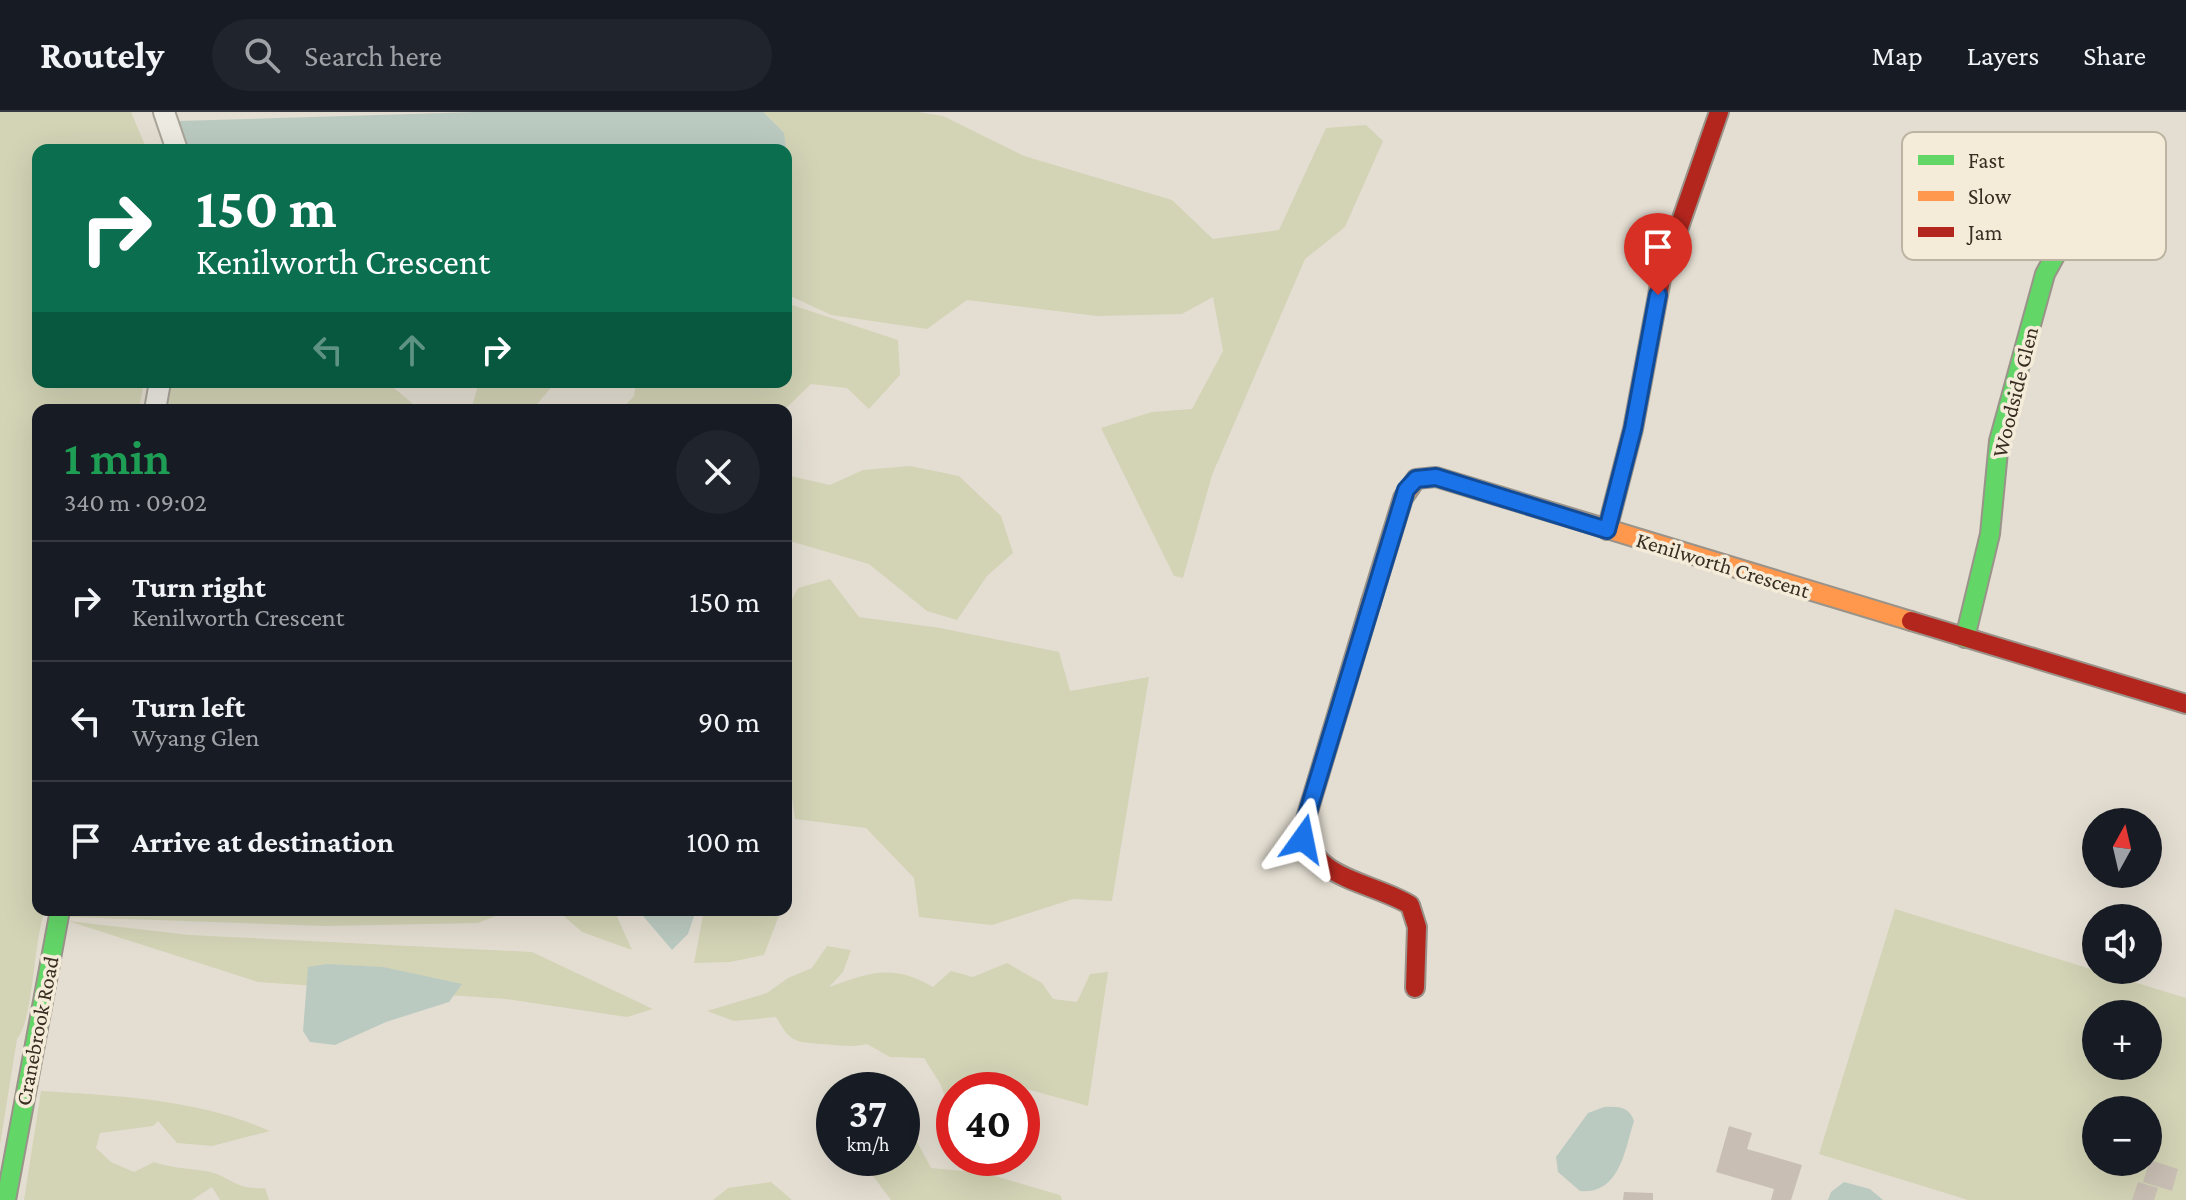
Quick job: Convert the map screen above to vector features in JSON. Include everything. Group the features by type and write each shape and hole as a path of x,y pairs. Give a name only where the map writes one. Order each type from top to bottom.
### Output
{"street":[{"path":"164,112 175,144"},
{"path":"1607,530 1633,429 1661,279 1719,112"},
{"name":"Woodside Glen","path":"1965,638 1990,534 1999,441 2045,274 2053,260"},
{"name":"Kenilworth Crescent","path":"1415,988 1417,927 1410,905 1394,895 1322,866 1309,856 1303,839 1304,825 1403,498 1416,479 1436,477 2186,704"},
{"name":"Cranebrook Road","path":"6,1200 59,916"}],"green space":[{"path":"0,112 131,112 144,144 32,144 32,388 143,388 140,404 32,404 32,916 43,916 27,1015 17,1039 0,1145"},
{"path":"759,112 918,112 943,116 1024,156 1172,200 1213,239 1279,230 1326,128 1366,125 1383,141 1345,227 1305,259 1212,475 1183,578 1174,576 1101,428 1152,412 1192,409 1223,351 1213,297 1182,314 1097,316 967,300 927,329 831,315 792,297 792,144 750,144"},
{"path":"792,305 898,340 900,375 869,409 847,388 811,384 790,404 627,404 634,396 635,388 792,388"},
{"path":"165,388 394,388 413,404 162,404"},
{"path":"477,388 551,388 537,404 473,404"},
{"path":"910,466 959,476 1001,516 1013,553 987,576 957,620 927,611 869,564 792,542 792,476 830,485 863,470"},
{"path":"830,579 859,617 940,628 1059,652 1070,691 1149,677 1112,901 1073,899 992,925 919,917 914,878 866,828 795,819 792,797 792,600 798,588"},
{"path":"1895,909 2082,966 2082,984 2140,984 2186,998 2186,1200 1968,1200 1819,1154"},
{"path":"495,916 478,923 325,926 69,917"},
{"path":"564,916 617,916 632,950 582,932"},
{"path":"703,916 779,916 764,955 730,962 694,963"},
{"path":"68,921 189,935 532,952 653,1009 627,1017 506,999 258,982"},
{"path":"827,946 851,950 843,972 829,987 870,974 893,973 906,975 933,987 951,971 973,977 1007,963 1042,983 1053,999 1077,1002 1090,974 1108,972 1088,1106 1040,1093 1040,1072 936,1072 936,1077 924,1058 890,1057 867,1044 844,1046 794,1040 776,1017 734,1021 707,1011 767,993 788,978 812,968"},
{"path":"41,1091 158,1101 215,1112 270,1131 212,1146 177,1143 158,1121 153,1126 100,1133 96,1148 111,1162 134,1172 154,1162 205,1171 246,1187 265,1188 269,1200 220,1200 212,1187 192,1200 24,1200"},
{"path":"920,1147 931,1168 936,1168 936,1176 994,1176 1060,1195 1062,1200 891,1200 873,1176 920,1176"},
{"path":"771,1182 792,1200 713,1200 728,1188"}],"shaded area":[{"path":"475,112 763,112 784,133 785,144 184,144 178,121"},
{"path":"643,916 694,916 688,934 672,950"},
{"path":"327,964 383,967 462,984 449,1002 386,1022 335,1045 310,1042 303,1031 308,967"},
{"path":"1604,1107 1622,1108 1629,1112 1634,1121 1619,1168 1612,1178 1604,1186 1580,1191 1558,1172 1556,1157 1588,1113"},
{"path":"1844,1182 1870,1189 1883,1200 1828,1200 1831,1192"}],"building":[{"path":"1729,1126 1752,1133 1747,1149 1802,1165 1791,1200 1771,1200 1774,1189 1716,1172"},
{"path":"2162,1164 2178,1169 2172,1191 2143,1182 2145,1176 2162,1176"},
{"path":"2138,1182 2158,1188 2154,1200 2132,1200"},
{"path":"1624,1192 1653,1193 1653,1200 1623,1200"}],"traffic: fast":[{"path":"1965,638 1990,534 1999,441 2045,274 2053,260"},
{"path":"6,1200 59,916"}],"traffic: slow":[{"path":"1371,602 1403,498 1416,479 1436,477 1911,621"}],"traffic: jam":[{"path":"1607,530 1633,429 1661,279 1719,112"},
{"path":"1371,602 1304,825 1308,843 1329,868 1410,905 1417,927 1415,988"},
{"path":"1911,621 2186,704"}],"route":[{"path":"1303,839 1304,825 1406,490 1416,479 1436,477 1607,530 1633,429 1658,295"}]}
